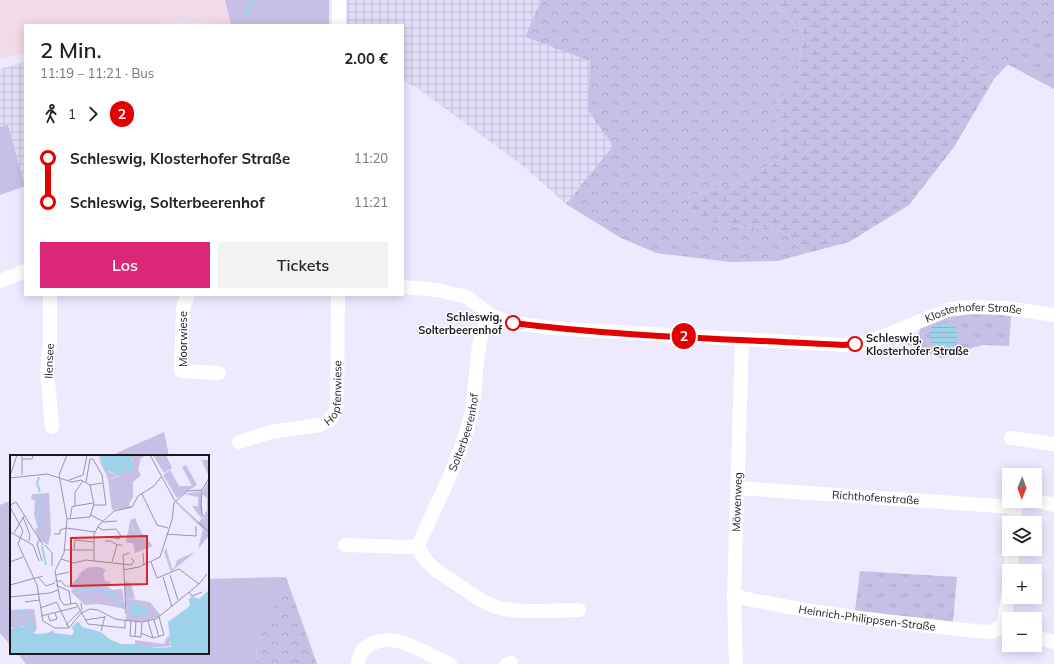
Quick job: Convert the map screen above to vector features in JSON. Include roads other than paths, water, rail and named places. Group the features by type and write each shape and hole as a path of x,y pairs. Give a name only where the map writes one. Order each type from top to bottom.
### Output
{"street":[{"path":"339,0 339,24"},
{"path":"0,281 24,271"},
{"name":"Klosterhofer Straße","path":"404,287 437,290 466,297 490,315 508,322 551,328 843,345 867,343 889,335 931,315 950,309 970,307 1007,308 1054,315"},
{"name":"Ilensee","path":"50,296 50,341 48,370 52,427"},
{"name":"Moorwiese","path":"188,296 183,307 181,371 219,373"},
{"name":"Hopfenwiese","path":"239,442 272,432 320,425 328,422 334,415 337,406 338,296"},
{"name":"Solterbeerenhof","path":"418,546 464,439 476,390 480,338 490,315"},
{"name":"Möwenweg","path":"736,664 734,596 742,340"},
{"path":"1012,438 1054,444"},
{"name":"Richthofenstraße","path":"737,488 1002,503"},
{"path":"1042,502 1054,505"},
{"path":"344,545 418,546 423,557 433,568 477,598 495,607 510,610 579,610"},
{"name":"Heinrich-Philippsen-Straße","path":"734,596 790,608 852,617 986,632 1002,631"},
{"path":"1042,638 1054,642"},
{"path":"358,664 358,660 363,650 373,643 388,639 403,642 450,664"}],"water":[{"path":"946,322 957,329 957,342 947,349 937,348 931,343 929,336 931,328"}],"waterway":[{"path":"246,18 251,0"}],"place":[{"name":"Schleswig, Solterbeerenhof","path":"513,323"},
{"name":"Schleswig, Klosterhofer Straße","path":"855,344"}]}
